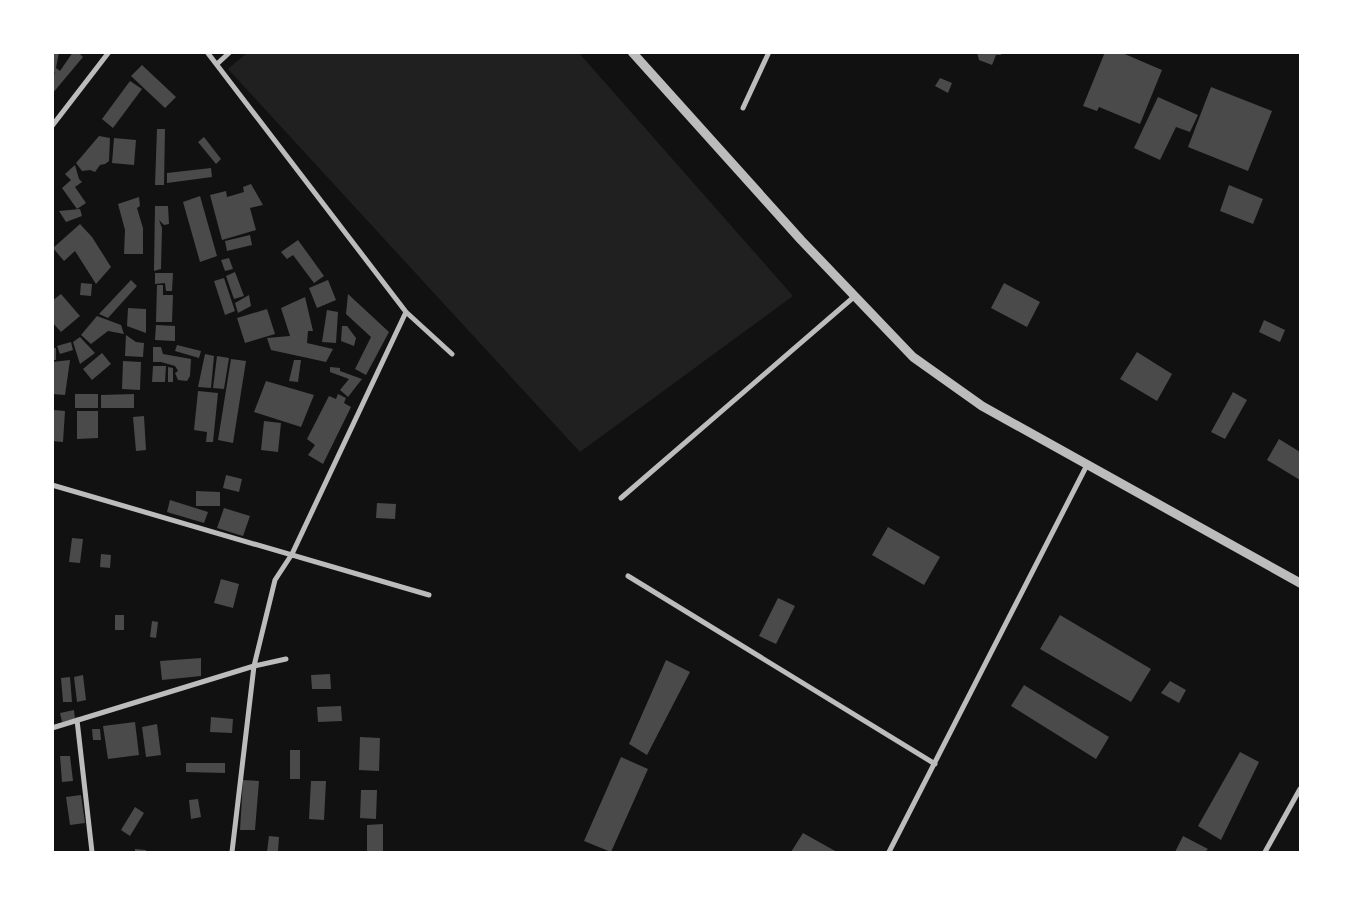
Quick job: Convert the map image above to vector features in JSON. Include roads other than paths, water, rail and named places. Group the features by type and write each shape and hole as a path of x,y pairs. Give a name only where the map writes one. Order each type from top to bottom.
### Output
{"street":[{"path":"52,126 109,52"},
{"path":"207,52 406,312 452,354"},
{"path":"217,64 230,52"},
{"path":"632,52 801,240 913,357 982,406 1300,584"},
{"path":"743,108 769,52"},
{"path":"620,498 855,296"},
{"path":"232,852 254,666 275,580 292,554 406,312"},
{"path":"890,852 1087,465"},
{"path":"52,486 429,595"},
{"path":"628,576 935,764"},
{"path":"52,728 254,666 286,659"},
{"path":"77,720 92,852"},
{"path":"1265,852 1300,789"}]}
